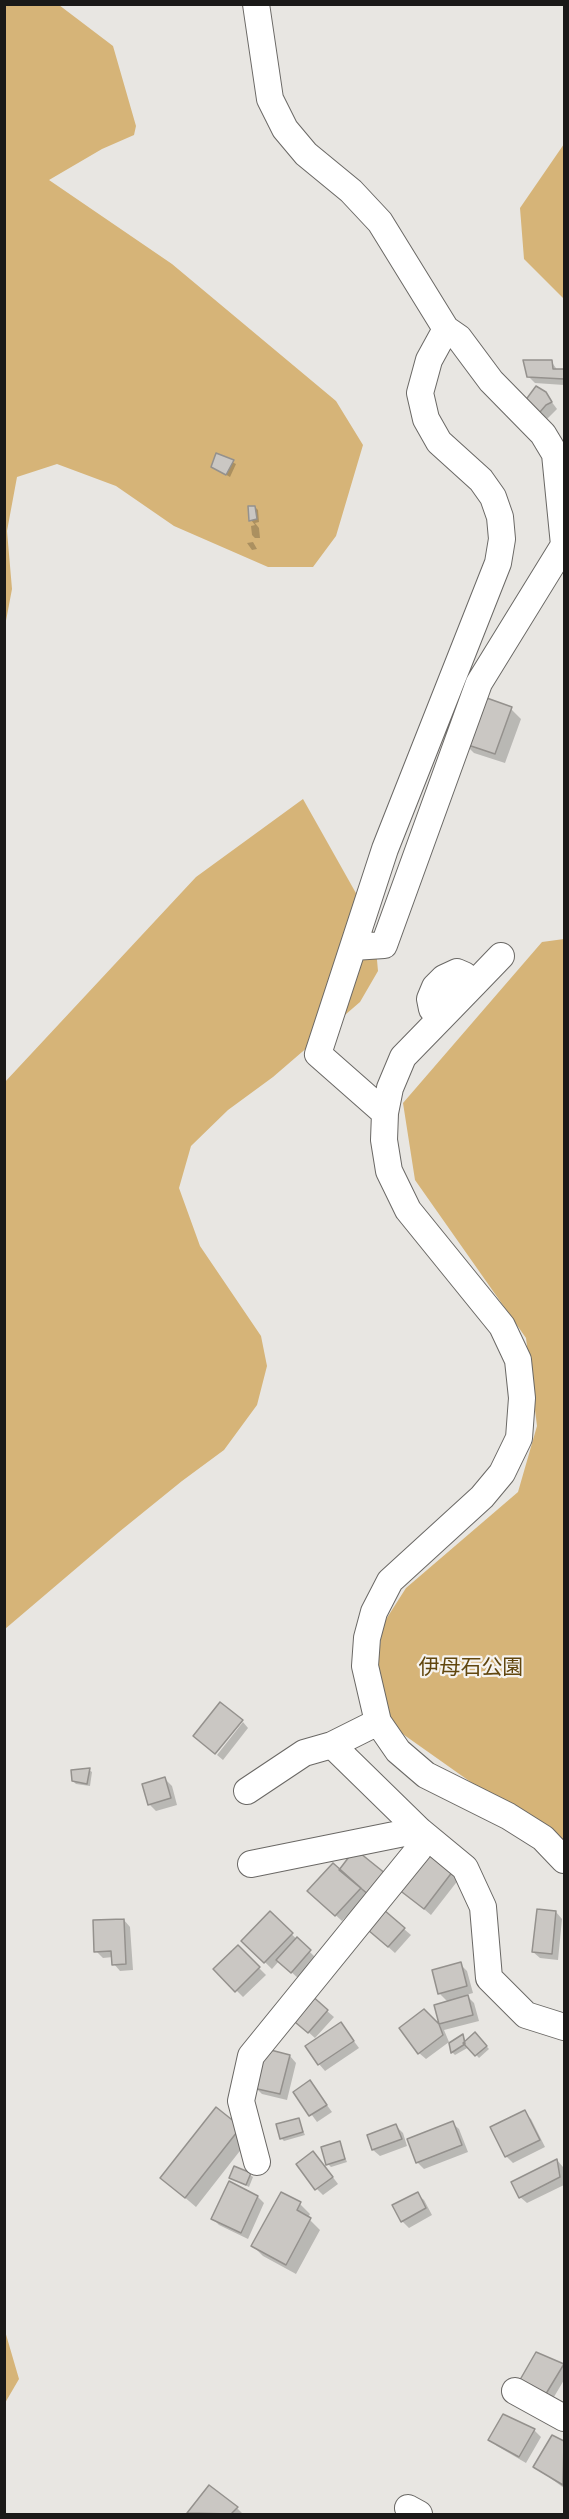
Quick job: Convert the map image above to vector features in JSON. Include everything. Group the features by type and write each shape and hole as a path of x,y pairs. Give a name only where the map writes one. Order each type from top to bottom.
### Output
{"street":[{"path":"256,4 270,99 285,129 306,154 351,191 380,222 446,329 459,338 491,381 543,434 555,454 564,545 479,683 384,945 353,946"},
{"path":"385,1113 318,1054 385,849 498,563 502,540 500,517 493,497 482,480 439,442 426,419 420,393 429,360 446,329"},
{"path":"501,956 403,1057 390,1088 385,1113 384,1140 389,1171 408,1210 502,1326 518,1360 522,1398 519,1438 502,1473 482,1497 390,1581 374,1612 367,1638 365,1666 378,1722 398,1751 426,1775 508,1816 543,1838 564,1860"},
{"path":"247,1791 304,1753 332,1745 378,1722"},
{"path":"332,1745 419,1830 465,1868 483,1907 489,1978 526,2015 564,2026"},
{"path":"251,1864 419,1830"},
{"path":"257,2162 242,2101 251,2056 419,1849 419,1830"},
{"path":"515,2391 564,2418"}],"green space":[{"path":"5,5 59,5 113,46 136,126 134,135 102,149 49,180 172,264 336,401 363,445 336,536 313,567 268,567 174,526 116,486 57,464 17,477 7,531 12,589 5,626"},
{"path":"564,144 564,299 524,259 520,208"},
{"path":"303,799 366,911 375,938 378,971 360,1002 273,1077 228,1110 191,1146 179,1188 200,1246 261,1336 267,1366 257,1405 224,1450 119,1532 5,1629 4,1083 196,877"},
{"name":"伊母石公園","path":"564,939 564,1848 390,1725 373,1697 383,1624 406,1588 518,1492 537,1426 526,1338 415,1180 403,1103 542,942"},
{"path":"5,2331 19,2379 4,2403"}],"building":[{"path":"523,360 552,360 553,369 564,369 564,379 527,377"},
{"path":"536,386 546,392 552,402 546,405 534,419 522,405"},
{"path":"216,453 234,460 226,475 211,467"},
{"path":"248,506 255,506 257,519 249,521"},
{"path":"484,697 512,707 495,754 462,743"},
{"path":"220,1702 243,1720 215,1754 193,1736"},
{"path":"90,1768 87,1784 72,1781 71,1770"},
{"path":"165,1777 171,1798 148,1805 142,1784"},
{"path":"355,1849 386,1874 369,1895 339,1870"},
{"path":"427,1851 453,1871 424,1909 398,1889"},
{"path":"333,1863 361,1888 335,1916 307,1891"},
{"path":"537,1909 556,1911 552,1954 532,1952"},
{"path":"384,1910 405,1928 388,1947 368,1930"},
{"path":"270,1911 293,1933 264,1963 241,1941"},
{"path":"124,1919 126,1964 112,1965 111,1951 94,1952 93,1920"},
{"path":"297,1937 311,1950 291,1973 276,1960"},
{"path":"238,1945 260,1967 235,1992 213,1969"},
{"path":"461,1962 467,1986 438,1994 432,1970"},
{"path":"310,1994 328,2010 308,2033 289,2017"},
{"path":"468,1995 473,2015 439,2024 434,2005"},
{"path":"424,2009 439,2024 443,2035 418,2054 399,2028"},
{"path":"341,2022 354,2041 318,2065 305,2046"},
{"path":"475,2032 487,2046 475,2056 463,2043"},
{"path":"463,2034 465,2044 451,2053 449,2043"},
{"path":"263,2048 290,2055 280,2094 253,2088"},
{"path":"310,2080 327,2105 309,2116 293,2092"},
{"path":"216,2107 241,2127 185,2198 160,2178"},
{"path":"525,2110 540,2140 505,2157 490,2127"},
{"path":"299,2118 303,2132 280,2139 276,2124"},
{"path":"453,2121 462,2145 416,2163 407,2139"},
{"path":"396,2124 402,2139 372,2150 367,2135"},
{"path":"340,2141 345,2159 326,2165 321,2147"},
{"path":"313,2151 333,2177 315,2190 296,2164"},
{"path":"557,2159 560,2177 519,2198 511,2182"},
{"path":"234,2166 251,2173 246,2185 229,2178"},
{"path":"229,2181 258,2196 241,2233 211,2219"},
{"path":"281,2192 301,2202 297,2210 311,2218 286,2265 251,2246"},
{"path":"418,2192 426,2208 401,2222 392,2205"},
{"path":"536,2352 564,2364 541,2402 517,2385"},
{"path":"503,2414 535,2429 519,2457 488,2440"},
{"path":"552,2435 564,2441 563,2485 533,2467"},
{"path":"209,2485 238,2507 231,2514 187,2513"}]}
